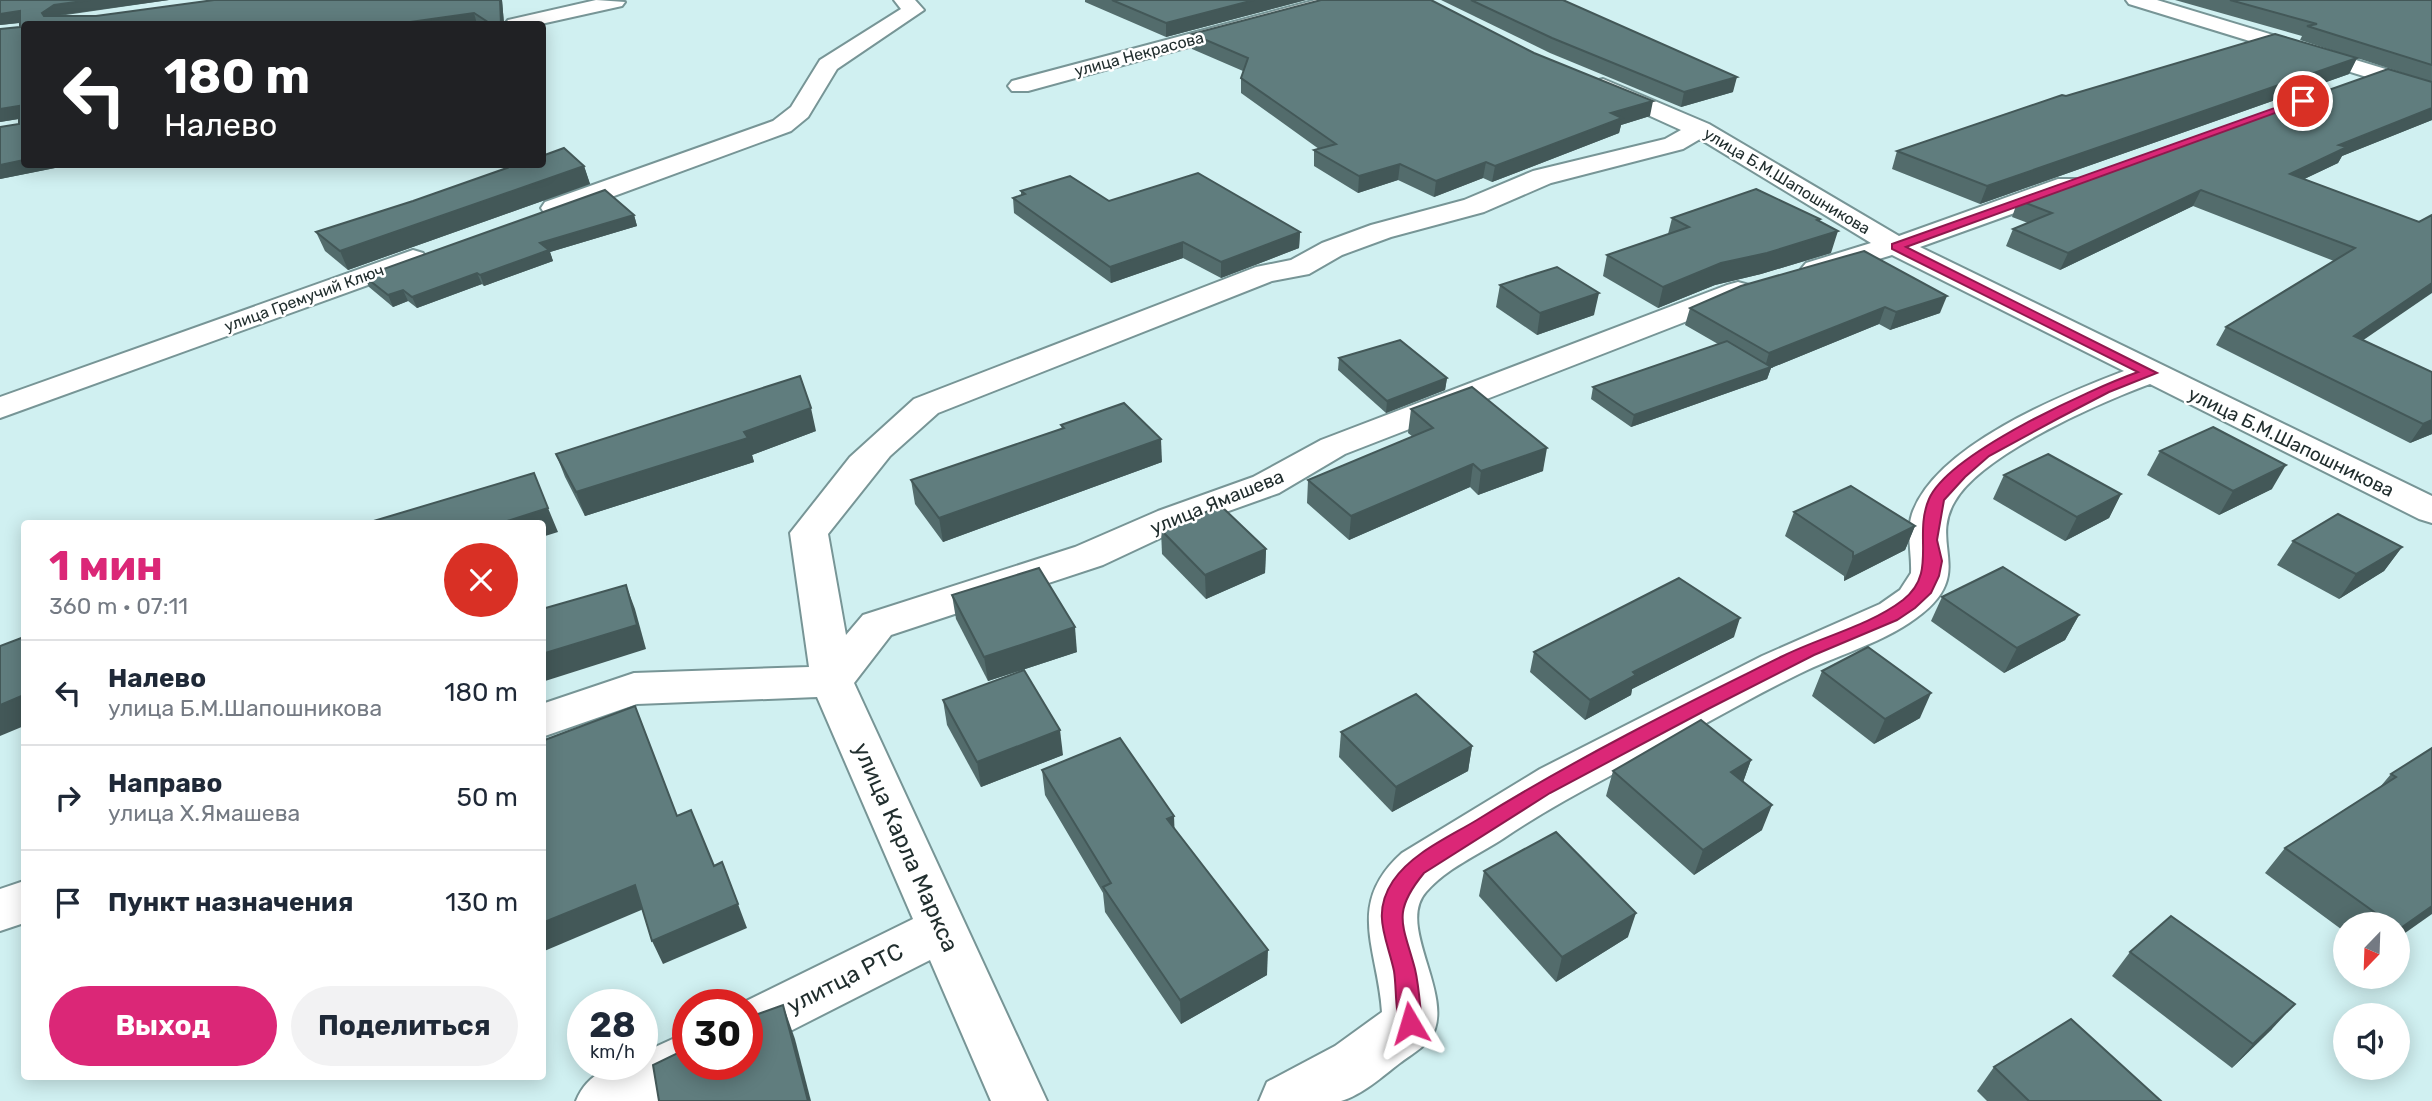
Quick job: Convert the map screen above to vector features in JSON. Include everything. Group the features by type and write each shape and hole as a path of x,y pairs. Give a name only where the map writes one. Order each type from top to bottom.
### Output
{"street":[{"path":"534,216 782,126 800,112 828,65 914,9 904,0"},
{"name":"улица Некрасова","path":"1020,86 1339,0"},
{"path":"2136,0 2432,90"},
{"path":"529,21 615,2"},
{"name":"улица Б.М.Шапошникова","path":"1573,74 1700,130 1896,246 2432,510"},
{"path":"2340,88 2379,74"},
{"name":"улица Карла Маркса","path":"1019,1101 832,681 809,533 842,489 897,428 926,406 1266,273 1299,268 1332,249 1381,231 1474,206 1542,177 1674,144 1700,130"},
{"name":"улица Ямашева","path":"832,681 877,625 1089,556 1171,519 1266,485 1333,447 1464,395 1633,334 1727,293 1775,282 1867,252 1896,246 2092,176"},
{"name":"улица Гремучий Ключ","path":"0,408 443,248"},
{"path":"1287,1101 1355,1064 1410,1023 1404,970 1393,938 1391,913 1400,887 1417,867 1544,788 1627,746 1683,713 1909,604 1925,589 1931,576 1934,561 1929,540 1937,499 1960,474 1984,453 2054,415 2104,389 2150,373"},
{"path":"546,720 634,689 832,681"},
{"path":"0,911 21,903"},
{"name":"улитца РТС","path":"763,1020 942,929"},
{"path":"604,1101 672,1066"}],"building":[{"path":"0,0 90,0 54,5 42,13 44,16 96,16 214,0 500,0 501,21 486,21 474,13 417,21 21,21 21,161 0,165 0,127 19,124 19,106 0,109 0,29 20,27 20,11 0,14"},
{"path":"1112,0 1254,0 1166,23"},
{"path":"1321,0 1431,0 1534,53 1653,101 1611,113 1622,118 1495,166 1486,162 1436,181 1400,164 1359,176 1314,150 1336,144 1241,78 1248,58 1192,34"},
{"path":"1471,0 1563,0 1737,77 1684,92 1552,38"},
{"path":"2230,0 2432,0 2432,65 2307,26 2317,24"},
{"path":"2275,34 2357,58 1987,186 1897,151 2062,95"},
{"path":"2388,69 2432,82 2432,108 2339,145 2347,147 2290,174 2419,222 2432,215 2432,283 2354,336 2432,372 2432,420 2423,424 2226,327 2355,248 2201,190 2068,253 2013,229 2052,213 2018,200"},
{"path":"564,148 584,166 340,251 316,232 507,168 546,168 546,155"},
{"path":"1198,173 1300,232 1221,262 1183,242 1110,267 1013,198 1025,194 1021,191 1070,176 1109,201"},
{"path":"1756,189 1820,219 1817,220 1838,231 1767,253 1721,263 1663,287 1607,255 1689,227 1672,218"},
{"path":"605,190 634,215 540,243 549,250 412,297 403,290 388,295 364,276"},
{"path":"1864,251 1947,296 1896,312 1885,307 1769,353 1690,308 1741,286"},
{"path":"1557,267 1599,293 1540,313 1500,285"},
{"path":"1400,340 1447,378 1387,401 1339,358"},
{"path":"1727,341 1771,367 1634,415 1593,387"},
{"path":"800,376 811,408 744,432 748,438 576,492 556,454"},
{"path":"1472,387 1547,448 1481,471 1473,464 1351,516 1308,480 1433,428 1411,409"},
{"path":"1124,403 1161,439 939,518 911,480 1064,428 1061,425"},
{"path":"2213,427 2286,465 2233,491 2160,451"},
{"path":"2048,454 2121,494 2077,517 2004,475"},
{"path":"534,473 548,508 510,520 377,520"},
{"path":"1851,486 1915,526 1853,557 1853,552 1794,512"},
{"path":"1221,506 1266,549 1205,575 1161,530"},
{"path":"2338,514 2402,547 2356,574 2293,541"},
{"path":"2003,567 2079,615 2017,648 1942,597"},
{"path":"1039,568 1075,627 984,657 952,595"},
{"path":"1679,578 1740,618 1633,672 1636,675 1590,700 1534,652"},
{"path":"626,585 637,625 546,653 546,608"},
{"path":"21,638 21,696 0,705 0,646"},
{"path":"1868,647 1931,693 1885,719 1822,671"},
{"path":"1024,670 1060,730 977,762 943,700"},
{"path":"1416,694 1472,746 1396,787 1341,732"},
{"path":"635,706 677,816 691,810 714,866 722,862 738,904 652,941 635,885 546,921 546,739"},
{"path":"1701,720 1751,760 1731,772 1772,805 1703,850 1613,771"},
{"path":"1120,738 1174,816 1167,819 1268,950 1180,1000 1103,887 1111,883 1042,770"},
{"path":"2432,748 2432,906 2410,922 2410,912 2374,912 2285,848 2396,777 2391,774"},
{"path":"1556,832 1636,913 1562,957 1484,871"},
{"path":"2171,916 2295,1004 2253,1044 2130,952"},
{"path":"783,1005 808,1101 659,1101 656,1080 658,1080 658,1063 672,1056 672,1080 763,1080 763,1012"},
{"path":"2071,1019 2161,1101 2029,1101 1994,1067"}],"route":[{"path":"1410,1023 1404,970 1393,938 1391,913 1400,887 1417,867 1544,788 1627,746 1683,713 1909,604 1925,589 1931,576 1934,561 1929,540 1931,517 1937,499 1960,474 1984,453 2054,415 2104,389 2150,373 1896,246 2303,101"}]}
